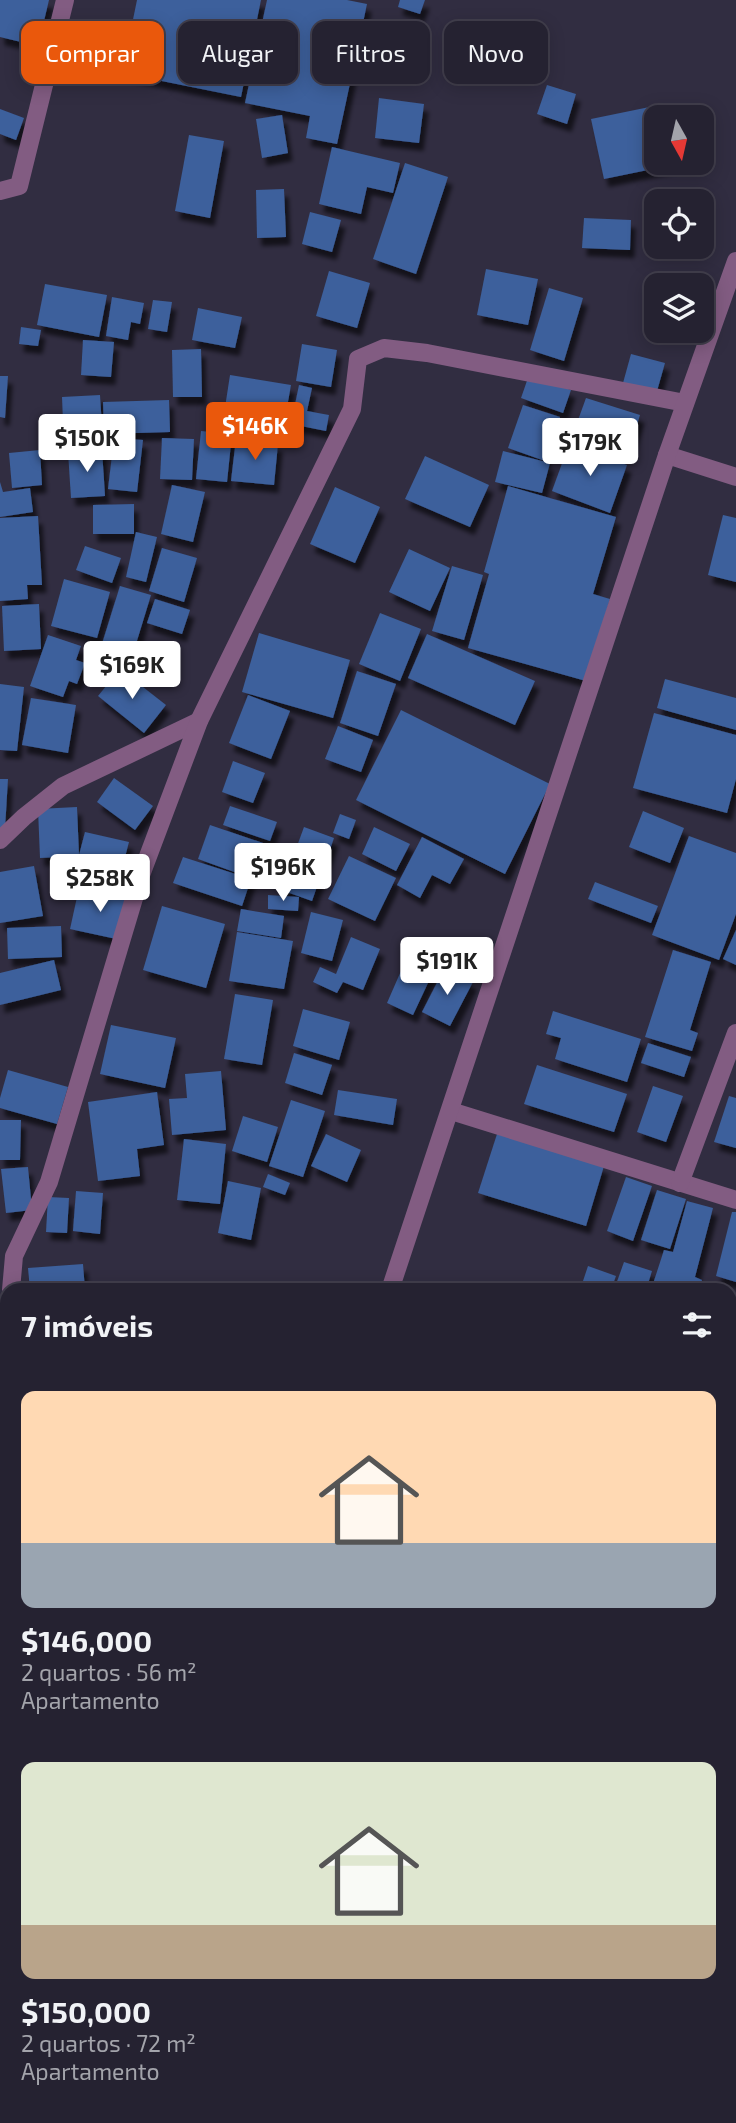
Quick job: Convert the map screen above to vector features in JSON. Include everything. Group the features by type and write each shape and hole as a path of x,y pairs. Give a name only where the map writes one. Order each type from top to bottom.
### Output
{"street":[{"path":"0,191 19,186 65,0"},
{"path":"392,1283 667,455 736,261"},
{"path":"12,1283 14,1256 49,1182 141,875 199,722 352,409 358,359 384,348 427,353 685,403"},
{"path":"667,455 736,477"},
{"path":"0,840 63,786 199,722"},
{"path":"680,1183 736,1033"},
{"path":"450,1111 736,1200"}],"building":[{"path":"0,0 49,0 44,21 21,21 21,42 0,37"},
{"path":"137,0 261,0 257,21 178,21 178,84 244,84 241,97 164,81 164,21 133,21"},
{"path":"267,0 347,0 367,4 363,21 312,21 312,84 350,84 337,144 306,138 310,116 245,103 249,84 298,84 298,21 263,21"},
{"path":"400,0 425,0 420,14 398,7"},
{"path":"547,85 576,94 567,124 537,114"},
{"path":"379,98 424,104 419,143 375,138"},
{"path":"644,108 644,171 604,179 591,119"},
{"path":"0,109 24,118 16,140 0,134"},
{"path":"282,115 288,153 262,158 256,119"},
{"path":"189,135 224,141 210,218 175,211"},
{"path":"332,147 400,163 393,193 367,187 361,214 319,204"},
{"path":"405,163 448,177 416,274 373,259"},
{"path":"284,189 286,237 257,238 256,190"},
{"path":"310,212 341,220 332,252 302,244"},
{"path":"584,218 631,220 630,250 582,248"},
{"path":"486,269 538,279 528,325 477,315"},
{"path":"329,271 370,283 357,328 316,316"},
{"path":"45,284 107,295 99,337 37,325"},
{"path":"549,288 583,298 564,361 530,350"},
{"path":"112,297 144,303 140,324 131,322 128,340 106,336"},
{"path":"153,300 172,302 167,332 148,329"},
{"path":"198,308 242,317 235,348 192,340"},
{"path":"21,327 41,330 38,346 19,344"},
{"path":"83,340 114,342 111,377 81,375"},
{"path":"302,344 337,350 331,387 296,381"},
{"path":"201,349 202,397 173,397 172,350"},
{"path":"631,354 665,363 657,391 623,383"},
{"path":"230,375 291,385 284,424 224,414"},
{"path":"529,375 571,390 563,413 521,398"},
{"path":"0,376 8,376 5,418 0,417"},
{"path":"299,385 312,388 307,411 329,415 326,431 291,424"},
{"path":"100,395 103,444 64,446 62,397"},
{"path":"586,398 640,415 628,453 573,434"},
{"path":"169,400 170,432 104,434 103,402"},
{"path":"523,405 560,417 545,461 508,448"},
{"path":"201,431 232,434 227,482 196,479"},
{"path":"114,438 143,440 137,492 108,489"},
{"path":"162,438 194,439 192,480 160,479"},
{"path":"236,439 278,444 274,485 231,481"},
{"path":"569,444 627,465 610,513 552,491"},
{"path":"102,449 105,496 71,498 68,452"},
{"path":"40,450 42,485 12,488 9,453"},
{"path":"503,451 550,463 542,493 495,482"},
{"path":"425,456 489,485 470,527 405,499"},
{"path":"0,482 3,492 30,488 33,512 0,517"},
{"path":"172,485 205,492 193,542 161,534"},
{"path":"508,486 616,517 593,594 610,599 586,681 468,648 489,574 484,572"},
{"path":"335,487 380,507 355,563 310,544"},
{"path":"134,504 134,534 93,534 93,505"},
{"path":"723,515 736,518 736,582 708,575"},
{"path":"38,516 42,585 27,585 28,599 0,601 0,518"},
{"path":"136,532 157,537 146,582 126,577"},
{"path":"85,546 121,558 112,583 76,570"},
{"path":"162,548 197,558 184,602 149,591"},
{"path":"409,549 450,568 430,611 389,592"},
{"path":"452,566 483,575 464,640 432,631"},
{"path":"64,579 110,592 97,638 51,626"},
{"path":"120,586 151,595 132,657 101,647"},
{"path":"155,599 190,610 182,634 147,623"},
{"path":"39,604 41,649 4,651 2,606"},
{"path":"380,613 421,629 400,681 359,664"},
{"path":"259,633 350,660 333,718 242,692"},
{"path":"427,634 535,681 515,725 408,678"},
{"path":"48,635 81,646 76,660 85,663 77,684 69,681 63,697 30,686"},
{"path":"120,669 166,705 144,733 98,696"},
{"path":"357,671 396,684 378,736 340,723"},
{"path":"665,679 736,698 736,730 657,708"},
{"path":"0,684 24,687 17,751 0,750"},
{"path":"248,695 290,711 271,759 229,743"},
{"path":"31,698 76,705 68,753 22,745"},
{"path":"401,710 550,784 505,874 356,800"},
{"path":"654,713 736,735 736,779 727,813 633,788"},
{"path":"338,726 373,740 361,772 325,759"},
{"path":"233,761 265,773 253,803 222,792"},
{"path":"114,778 153,806 135,830 97,802"},
{"path":"0,779 8,779 5,828 0,828"},
{"path":"230,806 277,822 270,841 223,825"},
{"path":"77,807 79,855 85,832 129,842 125,857 136,859 127,894 73,881 79,856 40,858 38,809"},
{"path":"643,811 684,828 670,863 629,847"},
{"path":"340,814 356,820 349,839 333,833"},
{"path":"210,825 263,843 251,878 198,859"},
{"path":"304,827 334,838 312,901 281,890"},
{"path":"374,827 410,844 396,871 362,854"},
{"path":"689,836 736,853 736,914 719,960 652,935"},
{"path":"422,837 464,859 450,884 432,875 420,898 397,885"},
{"path":"349,856 396,878 375,921 328,899"},
{"path":"183,857 251,879 242,906 173,883"},
{"path":"34,866 43,916 0,923 0,872"},
{"path":"595,882 658,906 651,923 588,899"},
{"path":"79,888 130,900 121,940 70,929"},
{"path":"268,895 299,897 298,911 268,909"},
{"path":"162,906 225,924 206,988 143,970"},
{"path":"241,909 284,916 281,938 237,931"},
{"path":"311,912 343,920 332,961 301,953"},
{"path":"61,926 62,957 8,959 7,928"},
{"path":"736,930 736,965 723,959"},
{"path":"237,932 293,941 284,989 229,981"},
{"path":"351,937 380,949 363,990 343,982 337,993 313,982 320,967 336,974"},
{"path":"673,950 711,962 690,1030 698,1033 692,1051 645,1037"},
{"path":"408,955 435,968 413,1015 387,1003"},
{"path":"54,960 61,990 0,1005 0,973"},
{"path":"445,967 473,982 450,1026 422,1012"},
{"path":"235,994 273,1000 262,1065 224,1059"},
{"path":"303,1009 350,1022 339,1060 293,1046"},
{"path":"553,1011 641,1039 627,1082 555,1059 561,1038 546,1034"},
{"path":"111,1025 176,1038 165,1088 100,1074"},
{"path":"648,1043 691,1057 684,1077 641,1063"},
{"path":"294,1053 332,1065 322,1095 285,1083"},
{"path":"537,1065 627,1094 614,1132 524,1104"},
{"path":"8,1070 68,1087 57,1124 0,1108"},
{"path":"221,1071 226,1130 172,1135 169,1099 187,1098 185,1074"},
{"path":"653,1086 683,1096 666,1142 637,1132"},
{"path":"338,1090 397,1099 393,1125 334,1115"},
{"path":"157,1092 164,1145 137,1149 140,1176 98,1181 88,1102"},
{"path":"729,1096 736,1098 736,1148 714,1142"},
{"path":"291,1100 325,1111 303,1177 269,1166"},
{"path":"243,1116 278,1127 267,1162 232,1151"},
{"path":"0,1120 21,1120 20,1160 0,1160"},
{"path":"326,1134 361,1150 347,1182 311,1166"},
{"path":"497,1134 604,1166 586,1226 478,1193"},
{"path":"184,1139 226,1144 220,1204 177,1200"},
{"path":"28,1167 32,1210 6,1213 1,1169"},
{"path":"268,1174 290,1183 285,1195 263,1187"},
{"path":"626,1177 652,1186 633,1241 607,1231"},
{"path":"228,1181 261,1188 251,1240 218,1233"},
{"path":"657,1190 686,1199 670,1249 641,1240"},
{"path":"76,1191 103,1193 100,1234 73,1231"},
{"path":"48,1197 69,1198 67,1233 46,1232"},
{"path":"687,1201 713,1208 695,1277 702,1280 701,1283 653,1283 664,1250 673,1252"},
{"path":"732,1212 736,1212 736,1282 716,1276"},
{"path":"624,1262 652,1271 648,1283 616,1283"},
{"path":"83,1264 84,1283 29,1283 28,1268"},
{"path":"588,1266 616,1276 614,1283 582,1283"}]}
